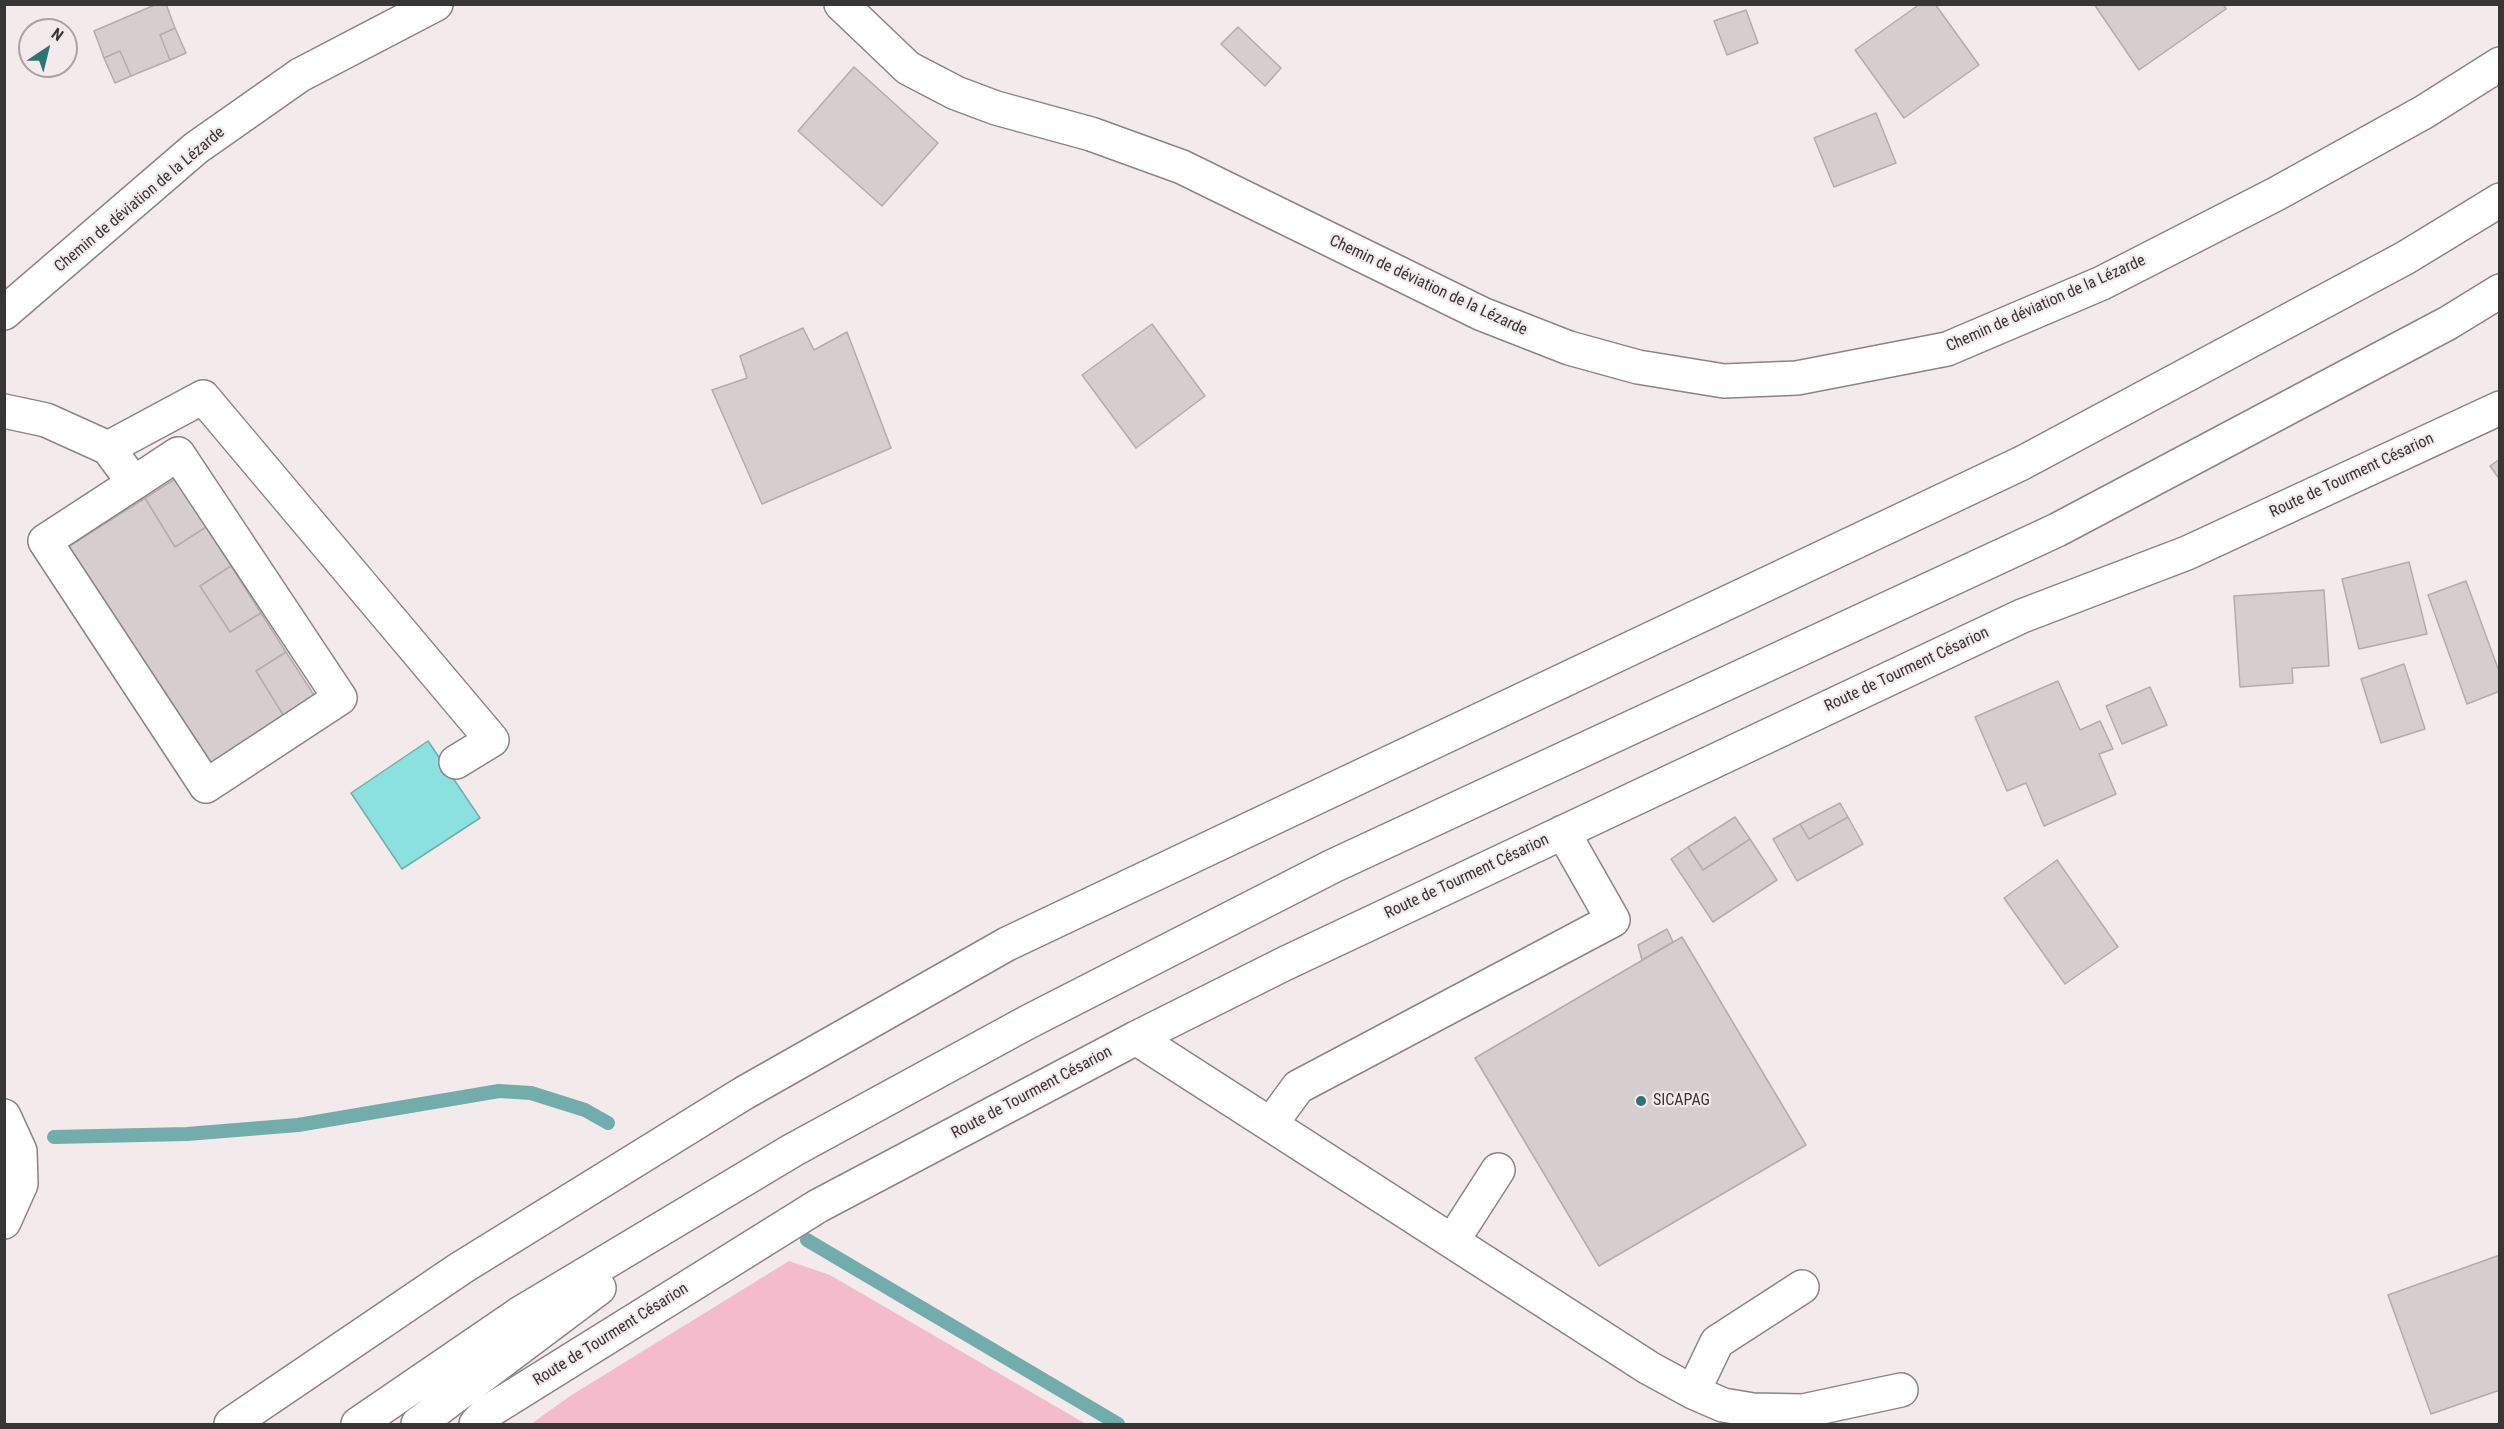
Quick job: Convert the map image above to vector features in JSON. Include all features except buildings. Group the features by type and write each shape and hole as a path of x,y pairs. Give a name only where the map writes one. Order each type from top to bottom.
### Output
{"main road":[{"name":"Chemin de déviation de la Lézarde","path":"4,313 196,148 300,75 436,4"},
{"name":"Chemin de déviation de la Lézarde","path":"840,4 908,68 956,93 996,108 1091,134 1182,167 1482,314 1569,348 1638,367 1724,381 1797,378 1947,349 2102,283 2276,195 2424,112 2499,64"},
{"path":"231,1425 491,1249 744,1093 1007,944 2022,463 2405,258 2499,200"},
{"path":"358,1425 519,1314 793,1150 1028,1022 1333,866 2056,530 2448,323 2499,291"},
{"path":"108,448 203,397 492,740 456,762"},
{"name":"Route de Tourment Césarion","path":"476,1425 486,1413 818,1206 1136,1038 1286,963 2022,616 2187,553 2499,408"},
{"path":"4,411 46,420 108,448 134,483"},
{"path":"178,454 340,698 206,786 45,541 134,483 178,454"},
{"path":"1270,1124 1298,1087 1613,920 1563,832"},
{"path":"1136,1038 1649,1368 1693,1392 1723,1405 1753,1410 1803,1411 1901,1390"},
{"path":"4,1116 20,1151 21,1184 4,1222"},
{"path":"1453,1240 1498,1170"},
{"path":"418,1425 738,1183"},
{"path":"1693,1392 1717,1342 1802,1287"}],"shaded area":[{"path":"789,1261 830,1275 1086,1424 531,1424 570,1396"}],"water":[{"path":"428,741 480,818 402,869 351,793"}],"waterway":[{"path":"54,1137 187,1134 298,1125 499,1091 531,1093 585,1110 608,1123"},
{"path":"807,1240 1118,1424"}],"place":[{"name":"SICAPAG","path":"1641,1101"}]}
